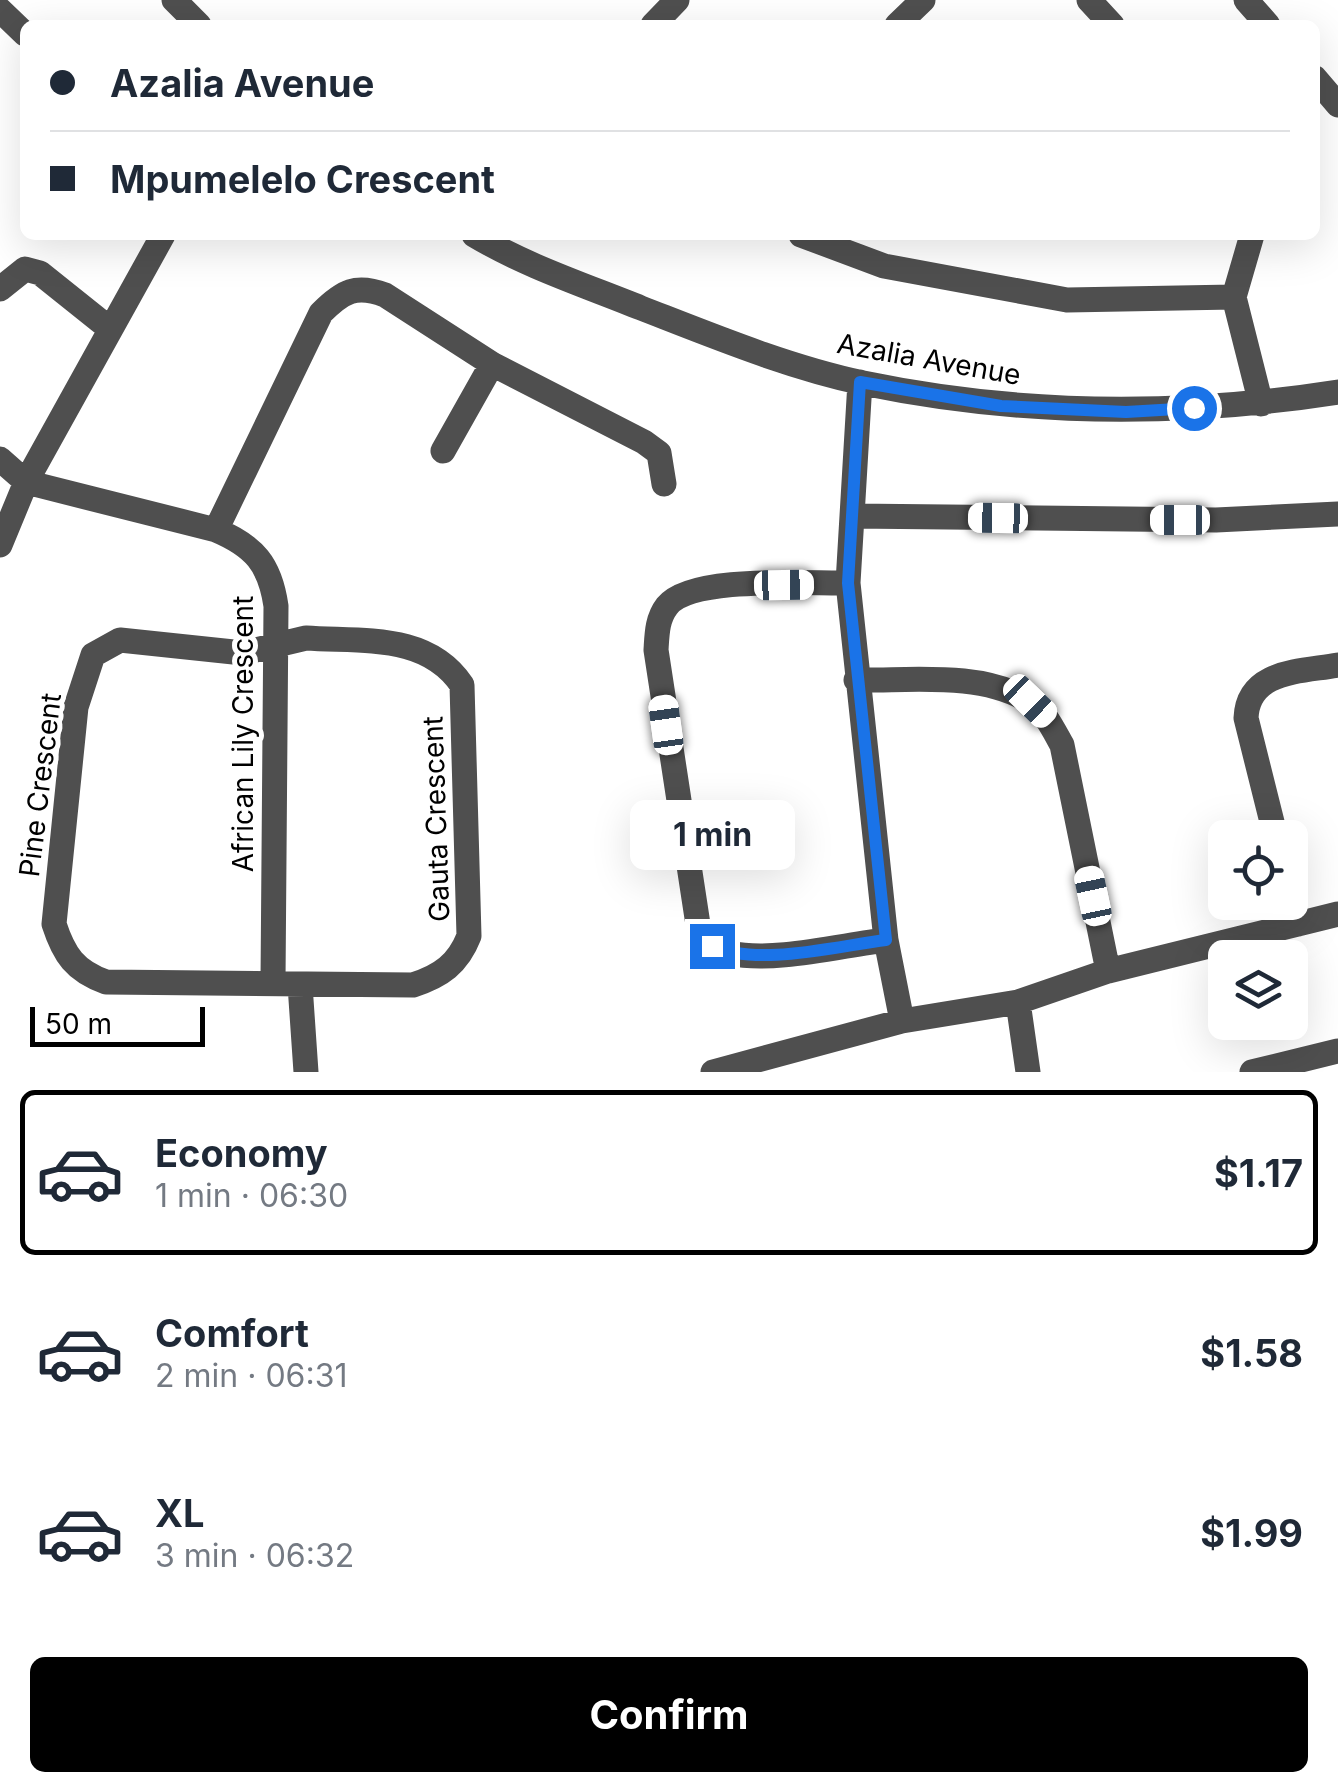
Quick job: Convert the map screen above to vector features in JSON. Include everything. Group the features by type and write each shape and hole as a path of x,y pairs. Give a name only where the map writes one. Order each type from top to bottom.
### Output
{"street":[{"path":"174,0 194,20"},
{"path":"658,20 677,0"},
{"path":"902,20 923,0"},
{"path":"1090,0 1108,20"},
{"path":"1246,0 1264,20"},
{"path":"0,10 20,29"},
{"path":"1320,84 1338,104"},
{"path":"0,544 26,482 160,240"},
{"path":"814,240 884,266 1068,300 1234,297"},
{"path":"1251,240 1234,297 1262,404"},
{"name":"Azalia Avenue","path":"515,245 720,339 860,382 1001,406 1126,412 1262,404 1338,392"},
{"path":"0,289 25,269 40,274 110,329"},
{"path":"216,530 322,312 351,288 366,288 385,295 492,364 644,442 660,454 665,467 664,484"},
{"path":"443,451 492,364"},
{"path":"860,382 848,583 886,940 902,1022"},
{"path":"0,459 26,482"},
{"name":"African Lily Crescent","path":"26,482 216,530 241,540 260,557 272,576 276,644 273,982"},
{"path":"853,516 1216,520 1338,514"},
{"path":"848,583 718,586 684,592 668,604 658,625 656,650 699,931 712,946 728,953 754,956 886,940"},
{"name":"Gauta Crescent","path":"273,982 413,985 435,978 462,954 469,936 462,685 440,658 417,647 306,638 276,644"},
{"name":"Pine Crescent","path":"273,982 106,982 74,966 54,924 76,708 93,655 120,640 243,653 276,644"},
{"path":"1272,820 1246,718 1247,701 1256,686 1271,678 1338,665"},
{"path":"856,680 958,681 988,687 1030,701 1048,719 1062,745 1108,972"},
{"path":"713,1072 902,1022 1018,1002 1108,972 1338,914"},
{"path":"1297,920 1298,924"},
{"path":"300,984 306,1072"},
{"path":"1018,1002 1028,1072"},
{"path":"1252,1072 1338,1051"}],"route":[{"path":"712,946 728,953 754,956 886,940 848,583 860,382 1001,406 1126,412 1194,408"}]}
